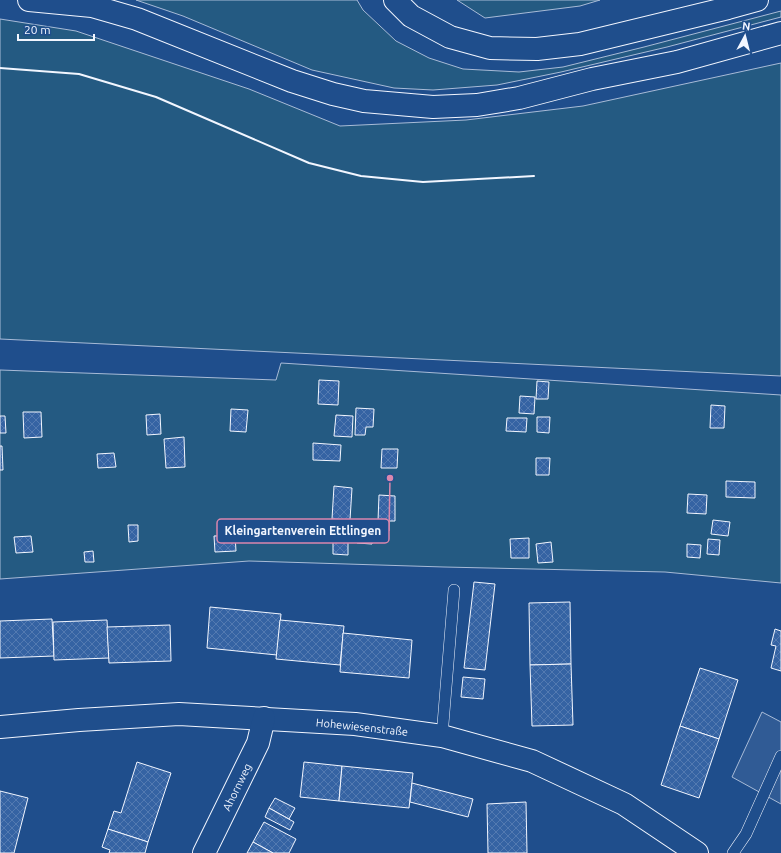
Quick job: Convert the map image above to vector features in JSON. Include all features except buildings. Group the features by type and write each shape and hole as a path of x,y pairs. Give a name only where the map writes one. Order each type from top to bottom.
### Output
{"main road":[{"path":"29,0 92,6 137,19 292,81 334,94 364,101 433,107 477,105 519,98 592,79 677,62 781,33"},
{"path":"395,0 412,16 450,37 490,48 537,49 580,44 757,0"},
{"name":"Hohewiesenstraße","path":"0,727 79,720 179,714 355,724 442,736 532,761 617,800 697,853"},
{"name":"Ahornweg","path":"204,853 258,743 264,718"}],"lane":[{"path":"442,736 454,590"},
{"path":"733,853 746,834 781,756"}],"shaded area":[{"path":"136,0 357,0 363,10 396,41 429,58 463,69 519,72 563,67 781,11 781,17 667,47 561,72 497,85 433,90 394,88 312,70 183,16"},
{"path":"457,0 600,0 580,6 485,18"},
{"path":"0,19 76,31 249,89 340,126 466,120 583,106 781,63 781,376 0,339"},
{"path":"281,363 781,395 781,583 665,572 249,561 0,579 0,370 276,380"},
{"path":"762,712 781,722 781,804 732,777"}],"wall":[{"path":"0,68 79,74 156,97 309,163 361,176 423,182 534,176"}],"place":[{"name":"Kleingartenverein Ettlingen","path":"390,478"}]}
